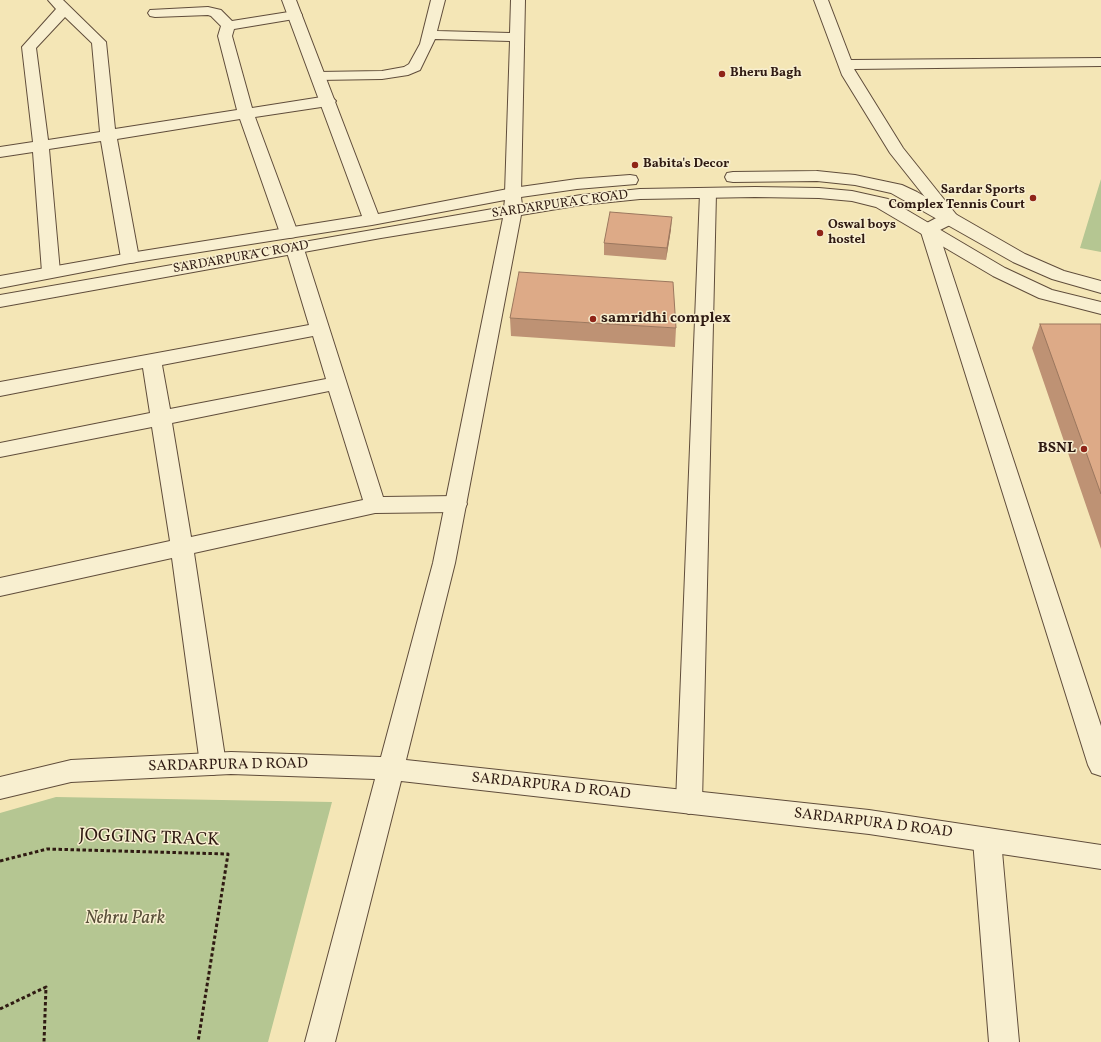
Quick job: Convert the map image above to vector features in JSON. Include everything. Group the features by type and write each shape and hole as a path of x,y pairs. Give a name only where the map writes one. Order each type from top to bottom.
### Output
{"street":[{"path":"289,0 372,220"},
{"path":"318,76 382,74 408,70 415,67 430,35 438,0"},
{"path":"320,1042 444,562 456,504 513,202 518,0"},
{"path":"821,0 849,75 896,150 950,218 929,229 1101,765"},
{"path":"51,272 41,146 29,48 59,3 99,42 108,135 130,258"},
{"path":"154,13 208,11 216,13 229,26"},
{"path":"295,15 229,26 226,30 225,36 246,114 292,241 376,505"},
{"path":"430,35 517,37"},
{"path":"845,65 1101,62"},
{"path":"0,152 328,101"},
{"name":"SARDARPURA C ROAD","path":"0,301 292,241 513,202 577,184 645,179 817,176 856,180 896,189 1032,263 1058,275 1101,286"},
{"path":"689,802 708,193"},
{"name":"SARDARPURA C ROAD","path":"0,282 130,258 292,241 372,220 513,202 581,200 640,194 819,193 852,196 882,203 929,229 999,272 1046,294 1101,308"},
{"path":"0,389 320,329"},
{"path":"152,361 182,547 213,764"},
{"path":"0,450 337,384"},
{"path":"0,587 376,505 456,504"},
{"name":"SARDARPURA D ROAD","path":"0,788 71,771 213,764 316,765 390,769 869,822 1101,857"},
{"path":"987,840 1004,1042"}],"path":[{"name":"JOGGING TRACK","path":"0,861 47,849 228,854 198,1042"},
{"path":"0,1009 46,987 44,1042"}],"green space":[{"path":"1101,179 1101,252 1080,248"},
{"name":"Nehru Park","path":"56,797 332,802 268,1042 0,1042 0,813"}],"building":[{"path":"610,212 672,217 667,248 604,243"},
{"path":"519,272 673,282 676,328 510,318"},
{"path":"1040,324 1101,324 1101,494"}],"place":[{"name":"Bheru Bagh","path":"722,74"},
{"name":"Babita's Decor","path":"635,165"},
{"name":"Sardar Sports Complex Tennis Court","path":"1033,198"},
{"name":"Oswal boys hostel","path":"820,233"},
{"name":"samridhi complex","path":"593,319"},
{"name":"BSNL","path":"1084,449"}]}
